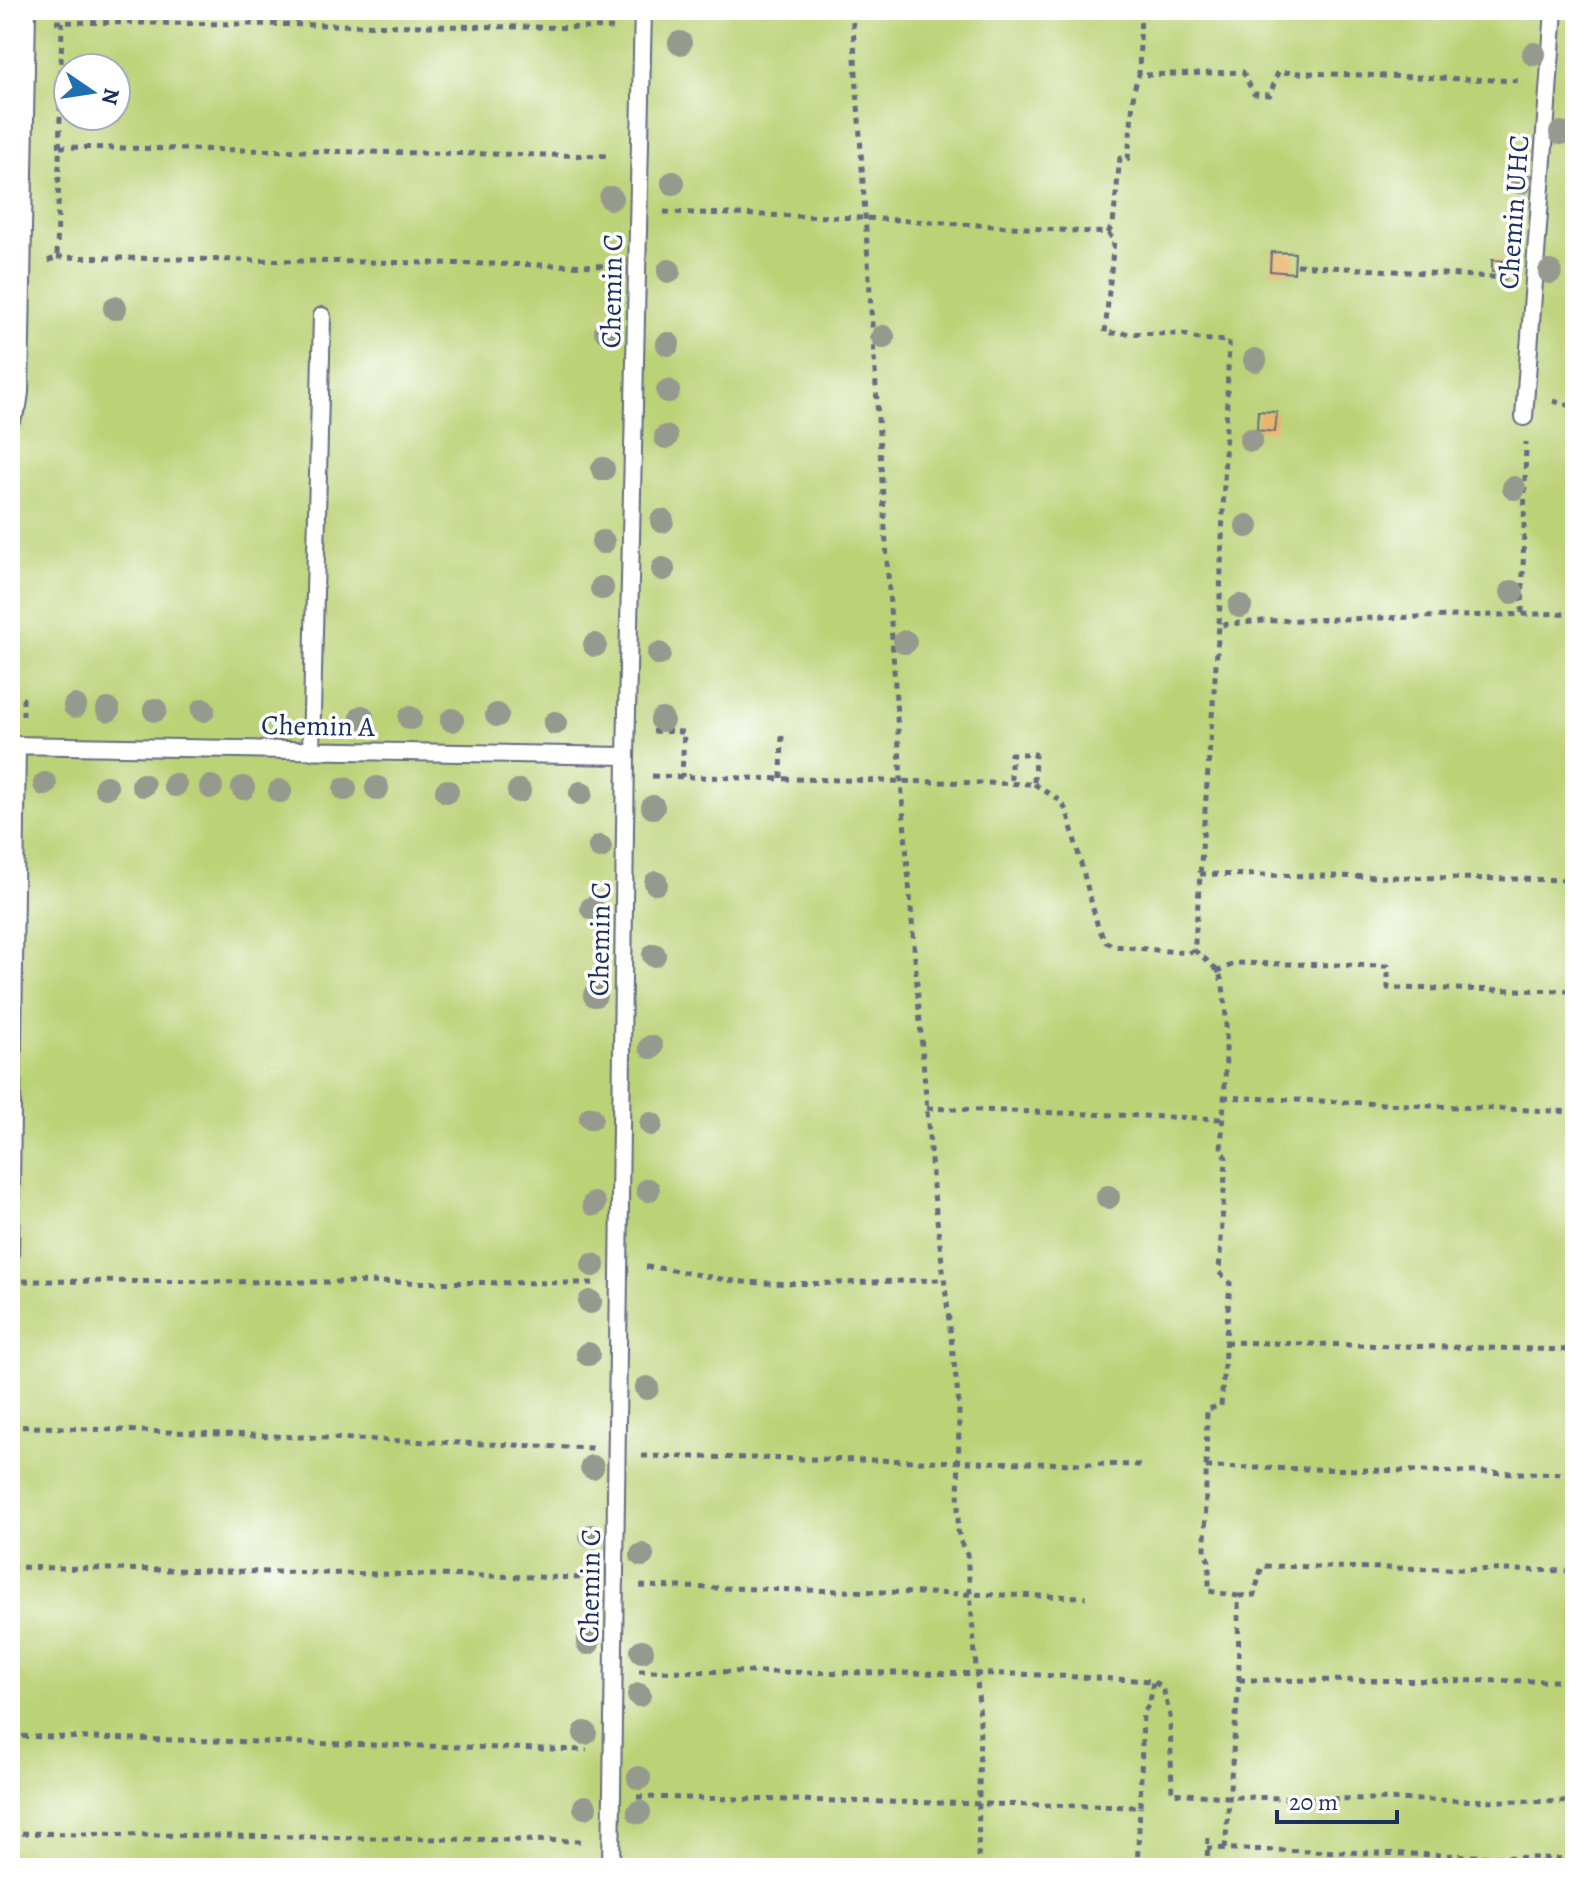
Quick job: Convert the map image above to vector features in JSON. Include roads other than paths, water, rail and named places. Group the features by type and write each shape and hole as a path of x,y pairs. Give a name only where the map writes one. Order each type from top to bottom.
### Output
{"lane":[{"name":"Chemin C","path":"611,1868 626,756 643,10"},
{"name":"Chemin UHC","path":"1525,425 1554,10"},
{"path":"10,422 18,406 20,392 27,16"},
{"path":"311,751 322,316"},
{"name":"Chemin A","path":"14,745 626,756"},
{"path":"10,1256 14,745"}]}
